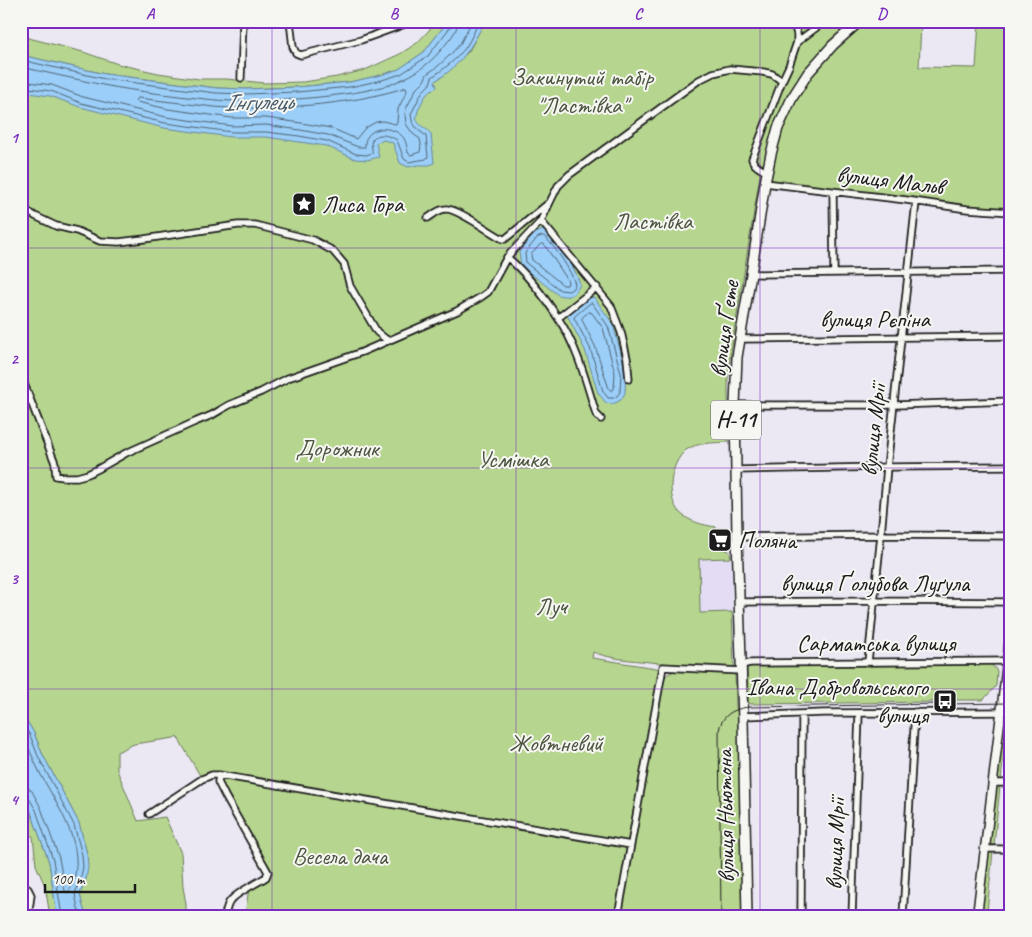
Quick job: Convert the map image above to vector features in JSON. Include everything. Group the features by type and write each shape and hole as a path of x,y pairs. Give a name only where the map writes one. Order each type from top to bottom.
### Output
{"main road":[{"name":"Н-11","path":"767,172 778,128 798,87 833,45 860,21"},
{"name":"вулиця Ґете","path":"743,716 737,537 735,377 767,172"},
{"name":"вулиця Ньютона","path":"743,716 747,916"}],"street":[{"path":"241,78 243,21"},
{"path":"290,21 293,47 296,53 302,55 361,40 413,21"},
{"path":"767,172 756,165 752,159 782,81 790,66 797,42 793,21"},
{"path":"797,42 825,21"},
{"path":"21,376 55,463 56,476 77,477 98,469 126,453 212,415 288,378 388,341 457,311 481,297 488,292 507,257 541,221 558,186 569,175 699,80 713,73 730,69 772,74 782,81"},
{"name":"вулиця Мальв","path":"765,183 967,209 1011,212"},
{"path":"833,192 834,273"},
{"path":"428,218 447,208 456,211 502,239 509,236 550,202"},
{"name":"вулиця Мрії","path":"868,662 916,202"},
{"path":"21,205 35,216 56,226 77,231 100,241 144,240 238,225 255,225 313,240 334,251 344,264 350,286 356,298 377,332 388,341"},
{"path":"541,221 611,306 621,332 627,358 629,379"},
{"path":"507,257 516,264 548,301 565,328 581,365 596,414 601,419"},
{"path":"751,274 1011,271"},
{"path":"558,318 597,287"},
{"name":"вулиця Рєпіна","path":"740,339 1011,336"},
{"path":"735,405 894,405 1011,402"},
{"path":"737,470 1011,466"},
{"path":"737,537 1011,536"},
{"name":"вулиця Ґолубова Луґула","path":"740,602 1011,602"},
{"path":"1011,629 1009,661 992,783 977,915 1011,914"},
{"name":"Сарматська вулиця","path":"631,845 663,667 741,668 750,663 1009,661"},
{"path":"903,916 915,712"},
{"path":"743,716 824,713 1011,712"},
{"name":"вулиця Мрії","path":"852,916 858,714"},
{"path":"801,916 802,715"},
{"path":"218,775 218,782 224,796 268,872 266,877 230,900 225,916"},
{"path":"148,814 202,779 218,775 631,845 618,916"},
{"path":"992,783 1011,783"},
{"path":"984,849 1011,849"},
{"path":"21,887 28,889 31,895 28,916"}],"shaded area":[{"path":"731,557 732,612 700,613 699,559"}],"green space":[{"path":"433,21 448,21 424,52 399,69 350,82 297,87 217,88 105,74 21,55 21,36 83,52 118,64 158,73 199,79 227,79 264,83 303,82 337,77 365,70 400,54 417,43 432,27"},
{"path":"485,21 922,21 919,67 976,68 979,21 1011,21 1011,212 765,183 767,172 761,169 730,358 728,378 728,442 701,444 690,447 676,463 671,480 672,498 680,513 697,523 716,527 715,542 717,547 729,551 731,557 699,559 700,613 732,612 734,669 628,660 593,652 592,658 662,669 660,685 668,674 676,671 735,675 736,707 740,717 743,916 245,916 249,887 268,872 225,796 218,775 202,779 177,736 134,744 117,752 117,770 138,821 165,817 181,853 186,916 87,916 80,894 86,879 87,854 79,823 21,711 21,83 115,103 435,81 443,76 469,51"},
{"path":"989,663 997,671 996,686 983,700 951,700 950,690 941,690 940,702 750,704 748,701 747,669 750,665"},
{"path":"1004,716 1008,717 1001,780 997,779"},
{"path":"995,785 1000,786 994,845 988,844"},
{"path":"21,794 31,812 49,862 57,916 50,916 45,886 36,865 33,836 21,833"},
{"path":"987,851 993,851 987,912 981,911"}],"water":[{"name":"Інгулець","path":"448,21 485,21 465,55 452,69 435,81 437,87 431,90 423,99 418,110 417,120 431,134 434,163 430,165 408,167 400,163 393,143 384,140 376,143 379,157 367,160 355,159 326,146 266,137 231,137 164,128 80,107 50,96 21,92 21,55 105,74 217,88 297,87 350,82 399,69 424,52"},
{"path":"542,230 547,231 557,243 577,277 580,284 572,295 558,295 521,266 519,252 534,234"},
{"path":"594,297 613,324 626,372 625,393 621,400 613,404 606,403 598,393 585,350 567,315 587,299"},
{"path":"21,711 79,823 87,854 88,867 86,879 80,894 87,916 57,916 49,862 31,812 21,794"}],"tram line":[{"path":"721,916 719,730 723,720 729,714 738,709 748,707 1011,703"}],"place":[{"name":"Лиса Гора","path":"304,204"},
{"name":"Поляна","path":"720,540"},
{"name":"Івана Добровольського вулиця","path":"945,701"}],"park label":[{"name":"Закинутий табір \"Ластівка\"","path":"582,91"},
{"name":"Ластівка","path":"653,221"},
{"name":"Дорожник","path":"337,448"},
{"name":"Усмішка","path":"513,459"},
{"name":"Луч","path":"551,606"},
{"name":"Жовтневий","path":"556,743"},
{"name":"Весела дача","path":"340,856"}]}
